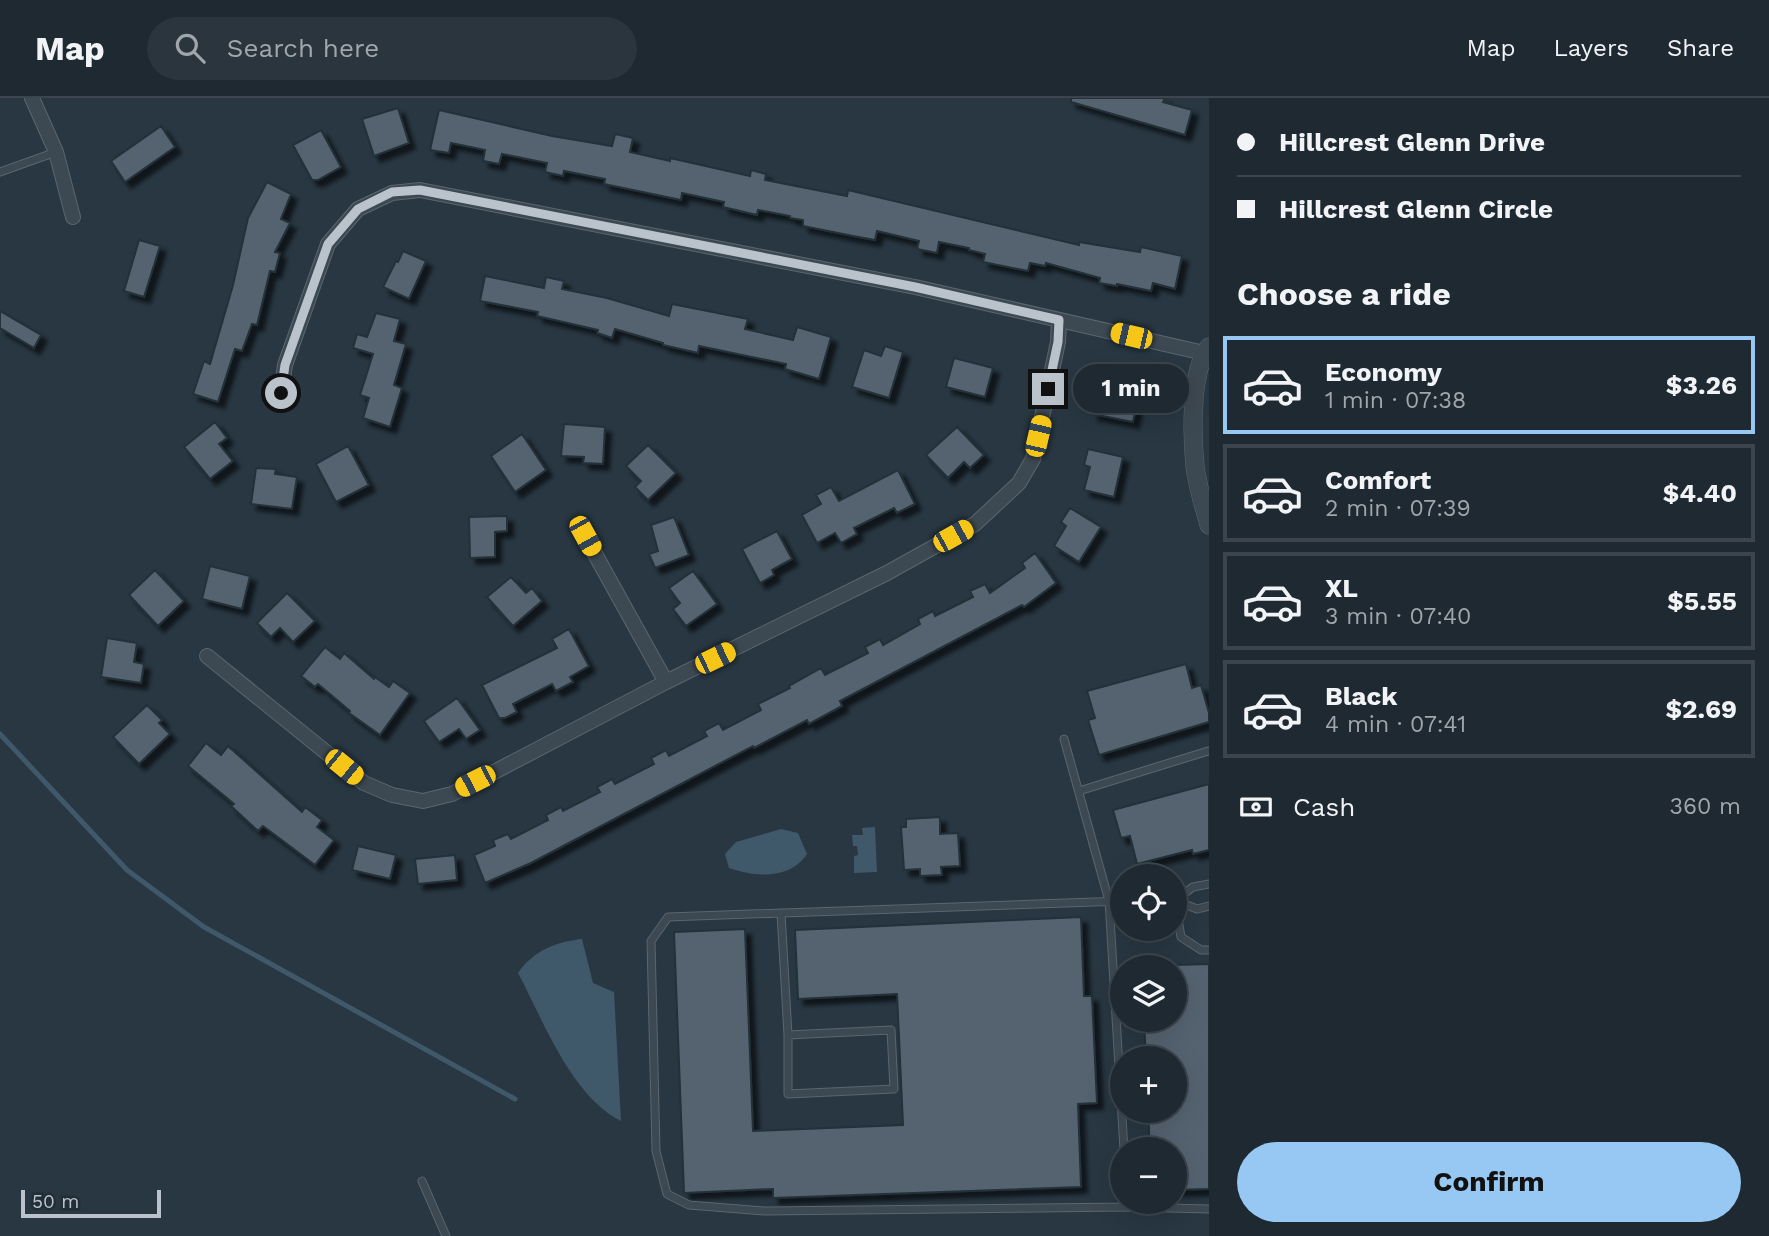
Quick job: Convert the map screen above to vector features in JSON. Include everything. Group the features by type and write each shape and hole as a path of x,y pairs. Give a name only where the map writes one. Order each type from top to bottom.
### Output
{"street":[{"path":"32,98 56,152 73,217"},
{"path":"281,393 285,365 328,244 358,209 392,192 420,190 915,287 1206,350 1194,394 1195,466 1209,525"},
{"path":"207,656 364,783 393,795 424,800 452,793 666,682 887,573 975,524 1018,483 1033,459 1058,342 1059,320"},
{"path":"585,536 666,682"}],"lane":[{"path":"0,172 56,152"},
{"path":"1064,739 1109,901 1123,1137"},
{"path":"1079,791 1209,751"},
{"path":"1187,891 1193,887 1209,884"},
{"path":"1109,901 668,917 652,940 656,1151 667,1194 688,1205 765,1211 1110,1204"},
{"path":"1187,905 1197,909 1209,906"},
{"path":"781,913 788,1035 788,1094 894,1089 891,1030 788,1035"},
{"path":"1187,941 1201,950 1209,950"},
{"path":"422,1181 446,1236"},
{"path":"1187,1208 1209,1209"}],"water":[{"path":"875,827 877,872 854,873 854,856 858,855 857,846 853,846 852,835 863,835 862,828"},
{"path":"781,829 798,833 807,854 800,862 782,872 771,874 729,868 725,854 736,842"},
{"path":"582,939 593,983 614,992 621,1121 587,1094 573,1076 548,1034 518,973 531,958 546,948"}],"building":[{"path":"1071,98 1165,98 1163,102 1192,110 1185,135 1071,102"},
{"path":"398,108 409,143 374,156 362,119"},
{"path":"439,110 552,136 612,146 615,134 633,138 630,152 670,161 670,158 750,176 751,170 766,174 765,180 847,196 848,190 1079,245 1079,242 1140,252 1141,247 1182,256 1175,289 1153,283 1151,291 1099,283 1100,278 1046,263 1045,266 1030,263 1028,271 983,262 985,254 939,242 937,253 917,249 919,241 877,231 875,240 803,226 803,220 790,216 758,210 757,215 723,207 724,202 682,193 681,200 604,184 605,179 564,171 563,176 545,172 547,163 502,154 499,164 483,161 485,150 451,143 449,153 430,150"},
{"path":"161,126 175,147 125,182 111,161"},
{"path":"321,130 341,167 318,180 312,180 293,145"},
{"path":"267,182 291,194 281,219 290,223 275,252 280,253 275,272 270,271 257,325 252,324 242,351 235,349 218,402 193,394 204,361 210,364 233,285 248,218"},
{"path":"139,240 160,246 144,297 124,291"},
{"path":"403,251 426,261 409,299 383,287"},
{"path":"485,276 544,288 546,277 564,281 562,289 607,298 669,316 672,304 748,319 745,329 793,340 797,327 831,337 819,379 785,369 786,364 699,346 698,353 615,329 612,338 597,333 598,330 537,316 538,312 480,301"},
{"path":"0,311 41,335 34,348 0,328"},
{"path":"376,313 400,319 394,341 406,344 394,385 402,388 390,427 363,418 369,398 360,395 373,354 353,348 357,334 367,337"},
{"path":"885,346 903,352 889,398 852,387 864,350 881,356"},
{"path":"954,358 993,368 985,397 946,387"},
{"path":"1097,389 1138,398 1133,422 1092,414"},
{"path":"215,422 227,438 219,444 233,461 210,479 184,447"},
{"path":"564,424 605,427 603,464 583,463 584,457 561,456"},
{"path":"957,427 984,455 970,468 964,462 948,478 926,455"},
{"path":"522,434 546,470 515,492 491,456"},
{"path":"648,445 676,473 648,500 635,487 641,481 626,466"},
{"path":"348,446 369,485 336,502 316,464"},
{"path":"1088,449 1123,457 1114,497 1084,490 1090,467 1084,465"},
{"path":"256,468 276,469 275,474 297,477 292,509 251,504"},
{"path":"898,470 915,504 897,513 894,508 854,528 857,534 841,543 835,533 817,543 802,515 821,504 816,495 831,487 839,501"},
{"path":"1070,508 1101,527 1079,562 1054,546 1066,526 1061,522"},
{"path":"507,516 507,531 495,532 495,557 470,558 469,517"},
{"path":"674,517 689,555 655,568 649,554 658,551 651,525"},
{"path":"777,531 792,559 772,570 774,575 760,583 742,549"},
{"path":"1035,553 1056,583 1024,607 1022,605 840,701 842,706 809,724 807,720 754,748 753,746 531,863 485,883 474,855 495,846 493,840 508,834 511,839 548,820 546,815 561,807 563,811 600,792 597,787 612,779 615,784 654,764 651,758 666,750 669,756 707,736 704,731 719,723 723,730 761,710 758,704 821,668 825,675 868,653 865,647 880,639 883,645 920,624 918,619 933,611 935,616 973,597 970,591 985,584 990,593 1025,568 1022,563"},
{"path":"210,566 250,576 242,609 202,599"},
{"path":"155,570 184,601 158,626 129,595"},
{"path":"693,571 717,604 686,626 673,609 680,603 669,588"},
{"path":"511,577 526,593 532,588 542,601 513,626 487,597"},
{"path":"287,593 315,621 293,642 280,628 271,637 257,623"},
{"path":"569,629 589,666 570,677 573,682 556,691 552,684 513,704 517,712 499,718 482,685 557,648 552,639"},
{"path":"107,638 137,643 134,662 144,664 141,683 101,677"},
{"path":"325,647 340,659 344,653 374,679 375,677 389,687 393,681 410,693 380,735 349,713 350,711 318,684 315,687 301,676"},
{"path":"1186,664 1192,688 1201,685 1209,722 1099,755 1088,720 1095,718 1087,691"},
{"path":"457,698 480,730 466,739 459,729 439,742 424,721"},
{"path":"147,705 162,720 159,723 170,734 139,764 113,737"},
{"path":"206,743 221,755 228,746 302,812 305,807 322,820 317,827 334,840 315,865 263,826 258,831 231,806 234,804 188,766"},
{"path":"1209,784 1209,850 1193,854 1192,850 1137,864 1130,836 1121,838 1113,810"},
{"path":"940,817 940,834 958,833 960,866 941,867 942,875 920,876 920,869 904,870 901,827 906,827 906,819"},
{"path":"358,846 396,855 390,879 352,870"},
{"path":"455,855 457,880 418,884 415,859"},
{"path":"1081,917 1084,996 1092,996 1097,1103 1078,1104 1081,1187 773,1198 773,1189 684,1193 674,932 745,929 753,1131 903,1125 897,994 798,999 795,930"},
{"path":"1209,964 1209,1189 1187,1190 1187,1137 1149,1137 1149,1123 1187,1123 1187,1046 1145,1046 1145,1032 1187,1032 1187,965"}],"waterway":[{"path":"0,734 127,870 204,927 515,1099"}],"route":[{"path":"281,393 285,365 328,244 358,209 392,192 420,190 915,287 1059,320 1058,342 1048,389"}]}
